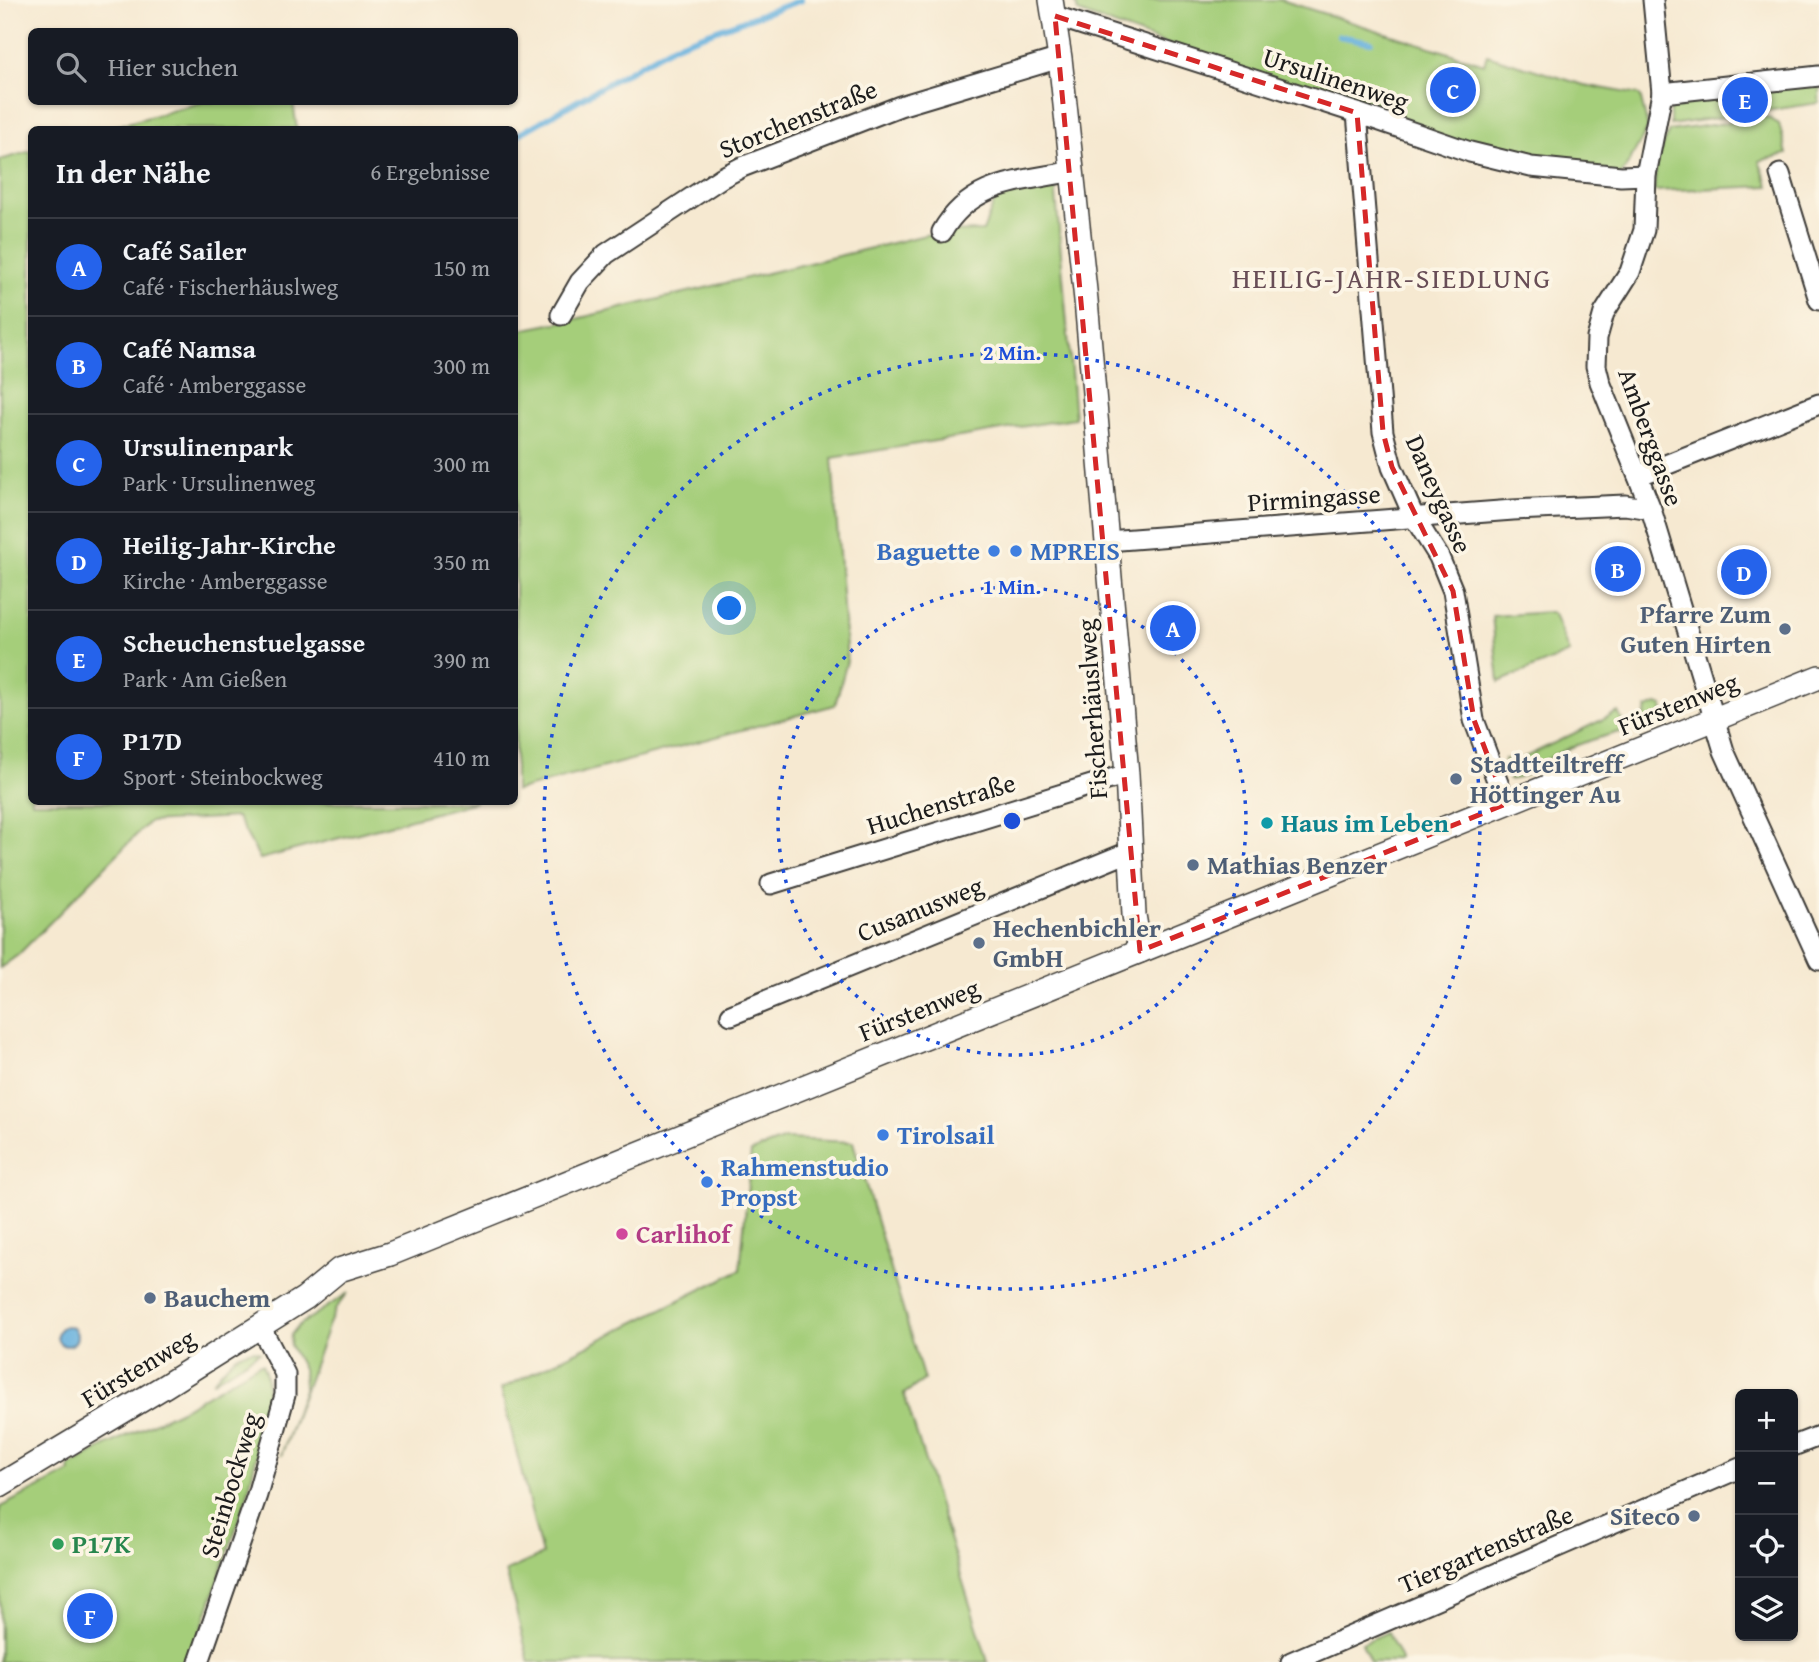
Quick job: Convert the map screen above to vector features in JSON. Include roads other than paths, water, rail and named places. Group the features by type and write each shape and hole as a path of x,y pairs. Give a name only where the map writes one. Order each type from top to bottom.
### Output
{"street":[{"name":"Amberggasse","path":"1653,0 1662,93 1646,176 1644,230 1630,272 1604,313 1597,338 1596,366 1651,509 1713,720 1739,786 1819,960"},
{"name":"Fischerhäuslweg","path":"1053,8 1073,171 1127,774 1134,915 1140,951"},
{"name":"Ursulinenweg","path":"1053,8 1469,152 1531,167 1646,176"},
{"name":"Storchenstraße","path":"561,315 580,282 606,254 742,167 900,106 1060,58"},
{"path":"1662,93 1819,76"},
{"name":"Daneygasse","path":"1357,113 1383,432 1392,467 1414,517 1439,557 1453,591 1474,720 1506,804"},
{"path":"942,232 950,217 974,196 992,188 1073,171"},
{"path":"1780,174 1819,300"},
{"path":"1637,476 1819,404"},
{"name":"Pirmingasse","path":"1107,541 1414,517 1625,505 1651,509"},
{"name":"Fürstenweg","path":"0,1485 130,1409 305,1298 346,1283 390,1254 1819,677"},
{"name":"Huchenstraße","path":"771,884 1127,774"},
{"name":"Cusanusweg","path":"731,1015 1129,852"},
{"name":"Steinbockweg","path":"199,1662 257,1495 285,1395 285,1374 260,1326"},
{"path":"1798,1444 1819,1436"},
{"name":"Tiergartenstraße","path":"1291,1662 1735,1470"}],"water":[{"path":"63,1326 71,1326 77,1336 71,1346 63,1346 57,1340 57,1332"}],"waterway":[{"path":"518,135 675,45 801,0"},
{"path":"1339,36 1371,42"}],"place":[{"name":"Ursulinenpark","path":"1453,90"},
{"name":"Scheuchenstuelgasse","path":"1745,100"},
{"name":"Baguette","path":"994,551"},
{"name":"MPREIS","path":"1016,551"},
{"name":"Café Namsa","path":"1618,569"},
{"name":"Heilig-Jahr-Kirche","path":"1744,572"},
{"name":"Café Sailer","path":"1173,628"},
{"name":"Pfarre Zum Guten Hirten","path":"1785,629"},
{"name":"Stadtteiltreff Höttinger Au","path":"1456,779"},
{"name":"Haus im Leben","path":"1267,823"},
{"name":"Mathias Benzer","path":"1193,865"},
{"name":"Hechenbichler GmbH","path":"979,943"},
{"name":"Tirolsail","path":"883,1135"},
{"name":"Rahmenstudio Propst","path":"707,1182"},
{"name":"Carlihof","path":"622,1234"},
{"name":"Bauchem","path":"150,1298"},
{"name":"Siteco","path":"1694,1516"},
{"name":"P17K","path":"58,1544"},
{"name":"P17D","path":"90,1616"}],"district":[{"name":"HEILIG-JAHR-SIEDLUNG","path":"1392,278"}]}
